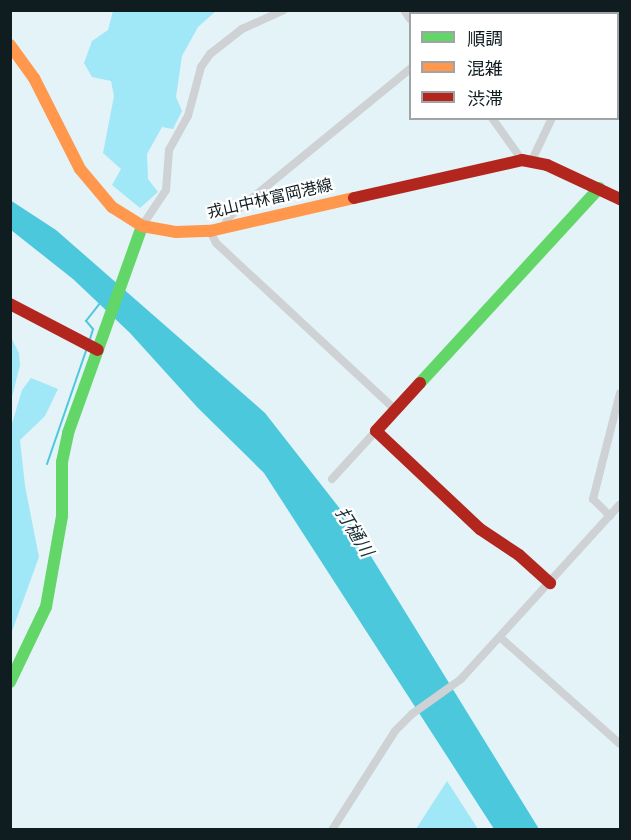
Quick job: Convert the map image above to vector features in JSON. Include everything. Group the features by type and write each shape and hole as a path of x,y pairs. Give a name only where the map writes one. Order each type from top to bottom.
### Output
{"street":[{"path":"10,682 29,649 46,607 62,516 64,446 142,226 166,190 169,150 188,116 201,67 210,54 242,29 284,10"},
{"name":"戎山中林富岡港線","path":"10,45 34,78 85,177 112,207 142,226 176,232 210,231 527,160"},
{"path":"223,227 228,217 409,71"},
{"path":"494,120 527,160 621,199"},
{"path":"527,160 551,120"},
{"path":"332,479 599,188"},
{"path":"210,231 216,243 396,410"},
{"path":"10,304 98,350"},
{"path":"610,516 593,499 621,393"},
{"path":"376,432 480,529 519,555 550,583"},
{"path":"332,830 395,731 412,714 458,682 501,638 621,504"},
{"path":"501,638 621,744"}],"shaded area":[{"path":"113,11 216,11 198,27 182,56 176,97 182,111 173,129 162,127 147,154 148,179 158,192 140,208 112,185 121,169 103,153 114,96 111,81 92,77 84,63 92,41 108,30"},
{"path":"11,337 19,353 20,365 11,401"},
{"path":"31,378 58,389 45,416 20,440 25,486 39,557 11,634 11,427 22,390"},
{"path":"447,781 478,829 416,829"}],"water":[{"name":"打樋川","path":"10,200 56,230 265,413 348,519 539,829 494,829 264,473 198,408 130,333 73,279 11,230"}],"waterway":[{"path":"90,339 93,329 86,321 101,302"},
{"path":"47,464 87,348"}],"traffic: fast":[{"path":"420,383 599,188"},
{"path":"10,682 46,607 62,516 62,462 68,433 142,226"}],"traffic: slow":[{"path":"10,45 34,78 80,169 112,207 142,226 176,232 210,231 354,198"}],"traffic: jam":[{"path":"354,198 522,160 547,165 620,199"},
{"path":"10,304 98,350"},
{"path":"420,383 376,431 480,529 519,555 550,583"}]}
